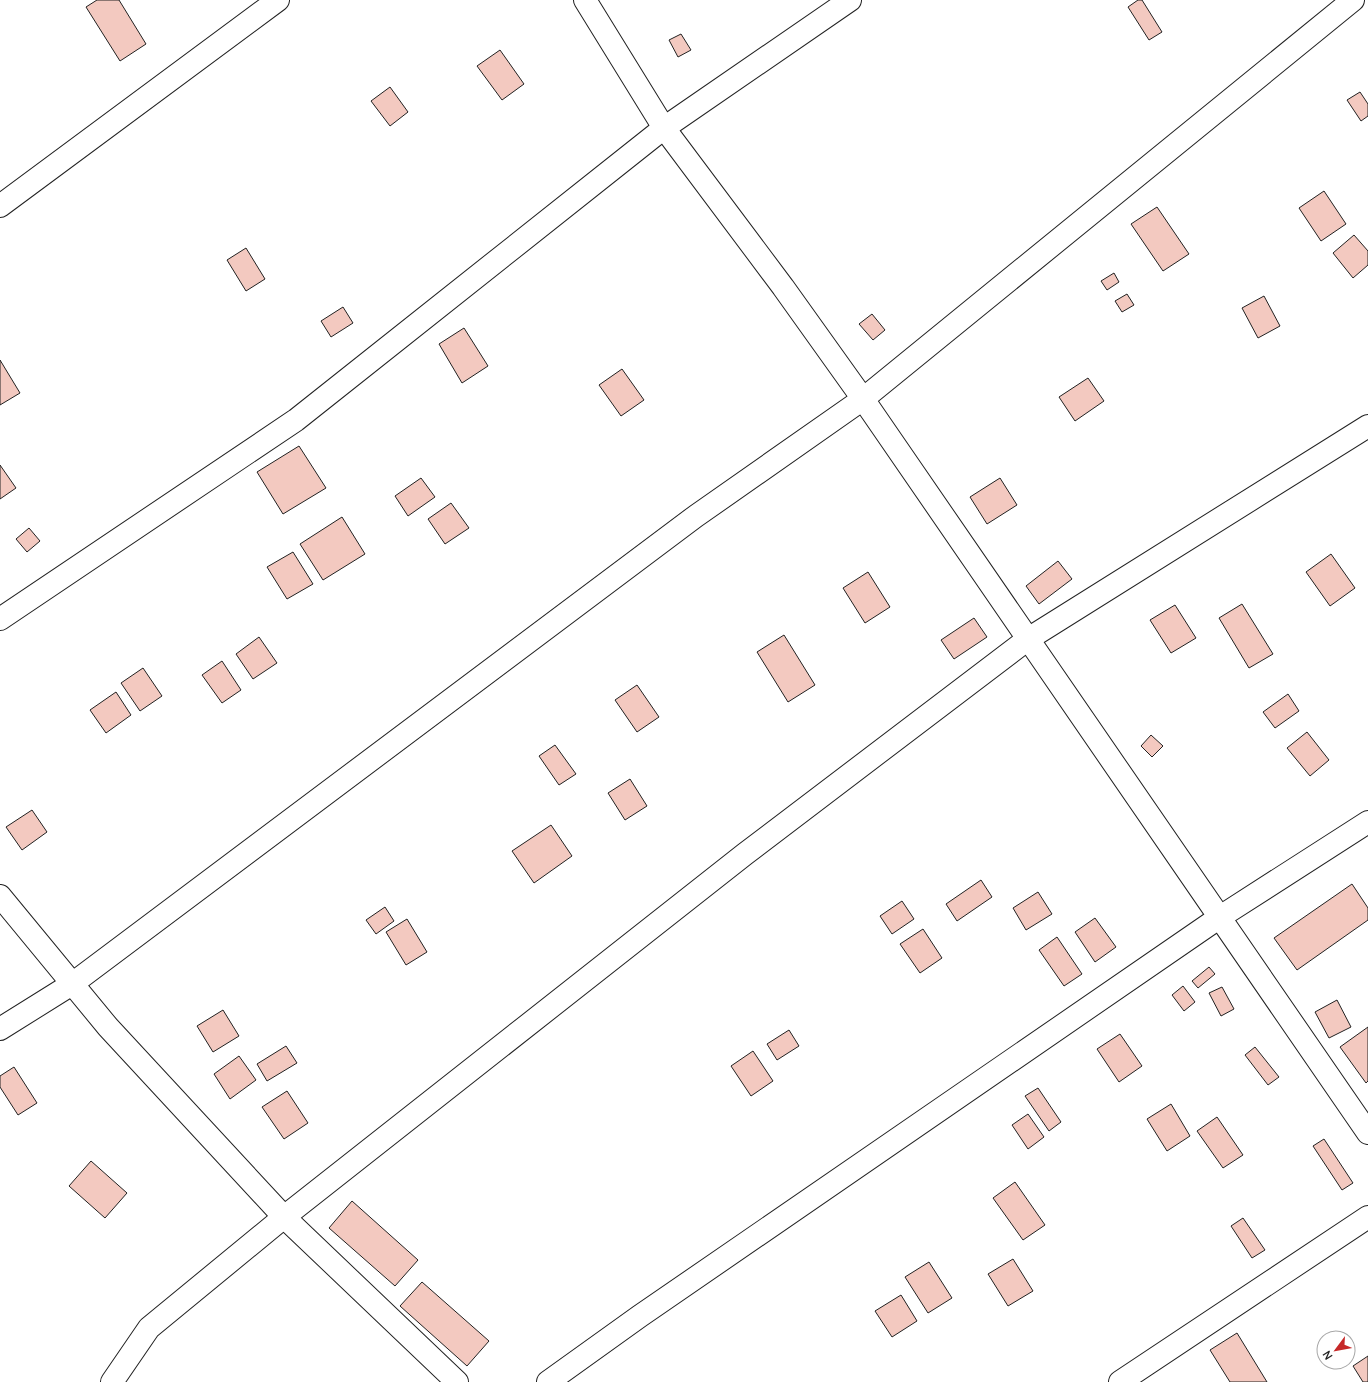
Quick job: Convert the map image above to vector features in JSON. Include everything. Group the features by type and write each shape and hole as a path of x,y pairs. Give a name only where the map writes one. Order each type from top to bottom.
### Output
{"street":[{"path":"0,206 278,0"},
{"path":"585,0 664,128 783,287 863,399 1368,1133"},
{"path":"0,619 296,420 664,128 850,0"},
{"path":"0,1029 72,984 690,521 863,399 1353,0"},
{"path":"112,1382 149,1328 284,1217 745,854 1028,639 1368,426"},
{"path":"548,1382 647,1311 1220,918 1368,822"},
{"path":"0,896 108,1027 284,1217 457,1382"},
{"path":"1120,1382 1368,1217"}],"building":[{"path":"97,0 119,0 146,44 120,61 86,7"},
{"path":"1138,0 1142,0 1162,32 1149,40 1128,7"},
{"path":"681,34 691,50 678,57 669,40"},
{"path":"500,50 524,84 502,100 477,66"},
{"path":"390,87 408,112 390,126 371,101"},
{"path":"1360,92 1368,104 1368,116 1361,121 1347,100"},
{"path":"1324,191 1346,224 1321,241 1299,208"},
{"path":"1157,207 1189,254 1163,271 1131,224"},
{"path":"1354,235 1368,251 1368,265 1353,278 1333,253"},
{"path":"246,248 265,279 246,291 227,260"},
{"path":"1114,273 1119,282 1107,290 1101,281"},
{"path":"1127,294 1134,305 1122,312 1115,301"},
{"path":"1264,296 1280,326 1258,338 1242,308"},
{"path":"343,307 353,323 331,337 321,321"},
{"path":"872,314 885,330 873,340 859,324"},
{"path":"464,328 488,366 462,383 439,344"},
{"path":"0,360 20,393 0,405"},
{"path":"622,369 644,400 621,416 599,385"},
{"path":"1088,378 1104,401 1075,421 1059,397"},
{"path":"299,446 326,488 283,514 257,472"},
{"path":"0,465 16,488 0,499"},
{"path":"421,478 435,497 408,516 395,496"},
{"path":"1000,478 1017,505 987,524 970,497"},
{"path":"451,503 469,528 445,544 428,519"},
{"path":"342,517 365,554 323,580 300,544"},
{"path":"29,528 40,541 27,552 16,539"},
{"path":"293,552 313,584 287,599 267,567"},
{"path":"1331,554 1355,588 1330,606 1306,572"},
{"path":"1058,561 1072,579 1039,604 1026,586"},
{"path":"868,572 890,607 865,623 843,588"},
{"path":"1242,604 1273,654 1249,668 1219,618"},
{"path":"1175,605 1196,638 1171,653 1150,620"},
{"path":"974,618 987,637 954,659 941,640"},
{"path":"784,635 815,685 788,702 757,652"},
{"path":"259,637 277,663 253,679 236,654"},
{"path":"222,661 241,690 222,703 202,675"},
{"path":"143,668 162,696 140,711 121,683"},
{"path":"637,685 659,717 637,732 615,700"},
{"path":"116,692 131,715 106,733 90,710"},
{"path":"1288,694 1299,711 1275,728 1263,712"},
{"path":"1307,732 1329,760 1310,776 1287,748"},
{"path":"1151,735 1163,746 1152,757 1141,746"},
{"path":"555,745 576,774 559,785 539,756"},
{"path":"630,779 647,806 625,820 608,793"},
{"path":"32,810 47,832 22,850 6,827"},
{"path":"551,825 572,856 534,883 512,851"},
{"path":"981,880 992,897 957,921 946,904"},
{"path":"1352,884 1368,908 1368,920 1297,970 1274,938"},
{"path":"1038,892 1052,914 1026,930 1013,908"},
{"path":"902,901 914,919 892,934 880,916"},
{"path":"385,907 394,921 376,934 366,920"},
{"path":"1095,918 1116,947 1095,962 1075,932"},
{"path":"407,919 427,952 406,965 386,932"},
{"path":"923,929 942,958 920,973 900,944"},
{"path":"1057,937 1082,974 1064,986 1039,950"},
{"path":"1209,967 1215,974 1198,988 1192,981"},
{"path":"1183,986 1195,1002 1184,1011 1172,995"},
{"path":"1222,987 1234,1009 1221,1016 1209,993"},
{"path":"1337,1000 1351,1027 1329,1038 1315,1012"},
{"path":"223,1010 239,1036 213,1052 197,1026"},
{"path":"1368,1027 1368,1081 1366,1083 1340,1047"},
{"path":"789,1030 799,1046 777,1060 767,1044"},
{"path":"1120,1034 1142,1066 1119,1082 1097,1049"},
{"path":"286,1046 297,1063 267,1081 257,1064"},
{"path":"1255,1047 1279,1077 1268,1085 1245,1055"},
{"path":"753,1051 773,1081 751,1096 731,1066"},
{"path":"239,1056 256,1080 230,1099 214,1074"},
{"path":"14,1067 37,1103 18,1115 0,1087 0,1076"},
{"path":"1038,1088 1061,1122 1049,1131 1025,1096"},
{"path":"287,1091 308,1123 284,1139 262,1107"},
{"path":"1171,1104 1190,1136 1167,1151 1147,1119"},
{"path":"1028,1114 1044,1137 1028,1149 1012,1125"},
{"path":"1217,1117 1243,1155 1223,1168 1197,1131"},
{"path":"1324,1139 1353,1183 1342,1190 1313,1146"},
{"path":"91,1161 127,1193 105,1218 69,1186"},
{"path":"1015,1182 1045,1225 1023,1240 993,1198"},
{"path":"352,1201 418,1260 395,1286 329,1228"},
{"path":"1243,1218 1265,1250 1252,1258 1231,1226"},
{"path":"1013,1259 1033,1291 1008,1306 988,1274"},
{"path":"929,1262 952,1298 928,1313 905,1277"},
{"path":"422,1282 489,1341 467,1366 400,1306"},
{"path":"901,1295 917,1321 892,1337 875,1311"},
{"path":"1237,1333 1267,1382 1230,1382 1210,1350"},
{"path":"1368,1356 1368,1382 1363,1382 1356,1370 1356,1364"}]}
